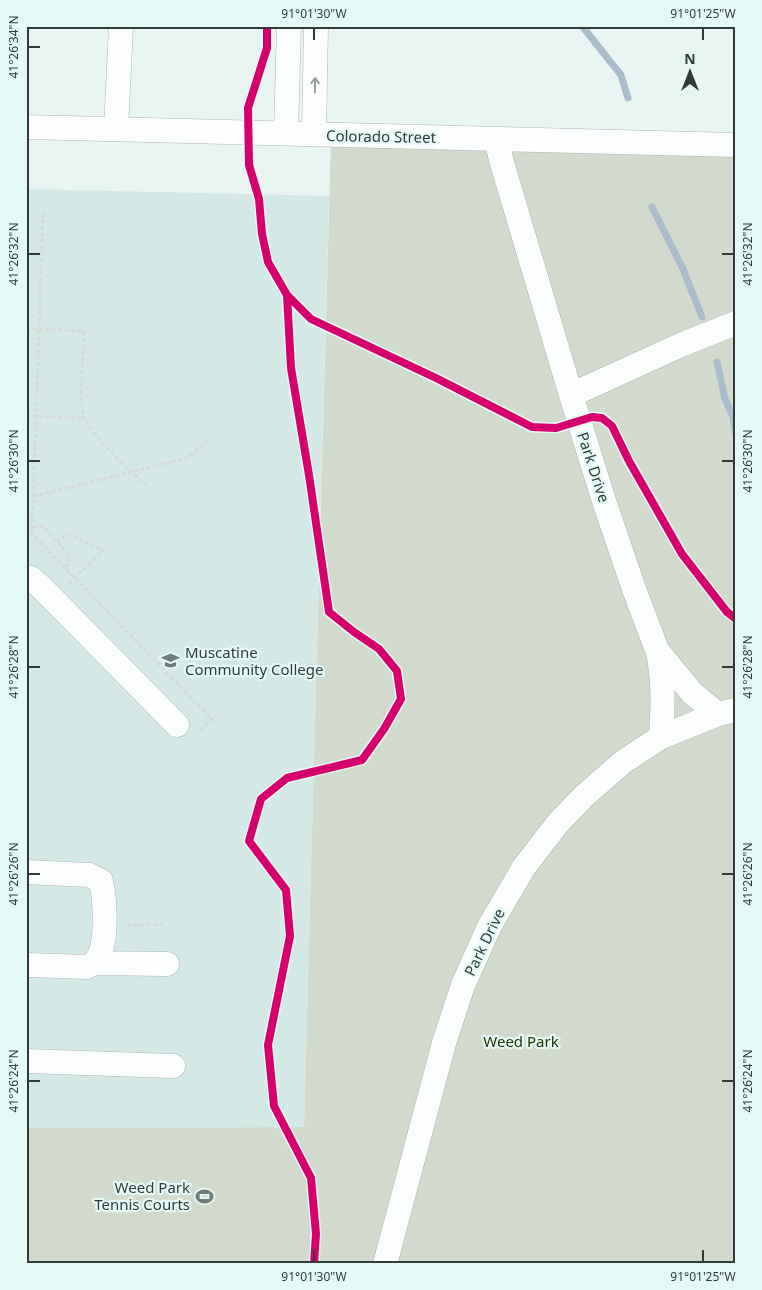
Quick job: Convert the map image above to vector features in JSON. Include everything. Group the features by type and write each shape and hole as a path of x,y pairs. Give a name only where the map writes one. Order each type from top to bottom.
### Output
{"street":[{"path":"116,129 122,26"},
{"path":"286,133 289,26"},
{"path":"314,134 316,26"},
{"name":"Colorado Street","path":"26,127 736,145"},
{"name":"Park Drive","path":"496,139 571,395 634,589 657,650 692,693 727,712"},
{"path":"571,395 684,344 736,323"},
{"path":"26,577 31,578 177,725"},
{"path":"657,650 662,672 664,699 661,737"},
{"name":"Park Drive","path":"385,1264 444,1043 463,985 490,925 524,867 558,822 623,762 661,737 727,712"},
{"path":"26,872 89,875 101,881 104,893 104,942 94,963"},
{"path":"26,965 87,966 94,963 167,964"},
{"path":"26,1061 173,1066"}],"path":[{"path":"43,213 32,534 212,719 198,734 188,735 177,725"},
{"path":"26,329 84,331 82,406 84,418 91,430 149,488"},
{"path":"26,416 84,418"},
{"path":"33,496 188,458 207,440"},
{"path":"32,527 44,526 70,556 66,569"},
{"path":"52,599 105,549 68,534 58,542"},
{"path":"123,925 165,925"}],"shaded area":[{"name":"Muscatine Community College","path":"26,189 329,196 304,1127 26,1128"}],"green space":[{"name":"Weed Park","path":"331,138 736,146 736,1264 26,1264 26,1128 304,1127"}],"waterway":[{"path":"582,26 621,75 628,98"},
{"path":"652,207 683,269 702,317"},
{"path":"717,362 725,399 733,416 736,435"}],"cycle path":[{"path":"267,26 267,48 248,108 249,165 259,199 262,234 268,262 287,295 311,319 436,378 532,427 556,428 592,417 602,418 612,426 629,461 682,554 727,612 736,619"},
{"path":"287,295 291,368 329,612 379,649 397,671 401,699 384,729 362,760 287,778 261,799 249,841 286,890 290,936 268,1045 274,1106 311,1178 316,1234 314,1264"}],"place":[{"name":"Muscatine Community College","path":"171,661"},
{"name":"Weed Park Tennis Courts","path":"204,1196"}]}
